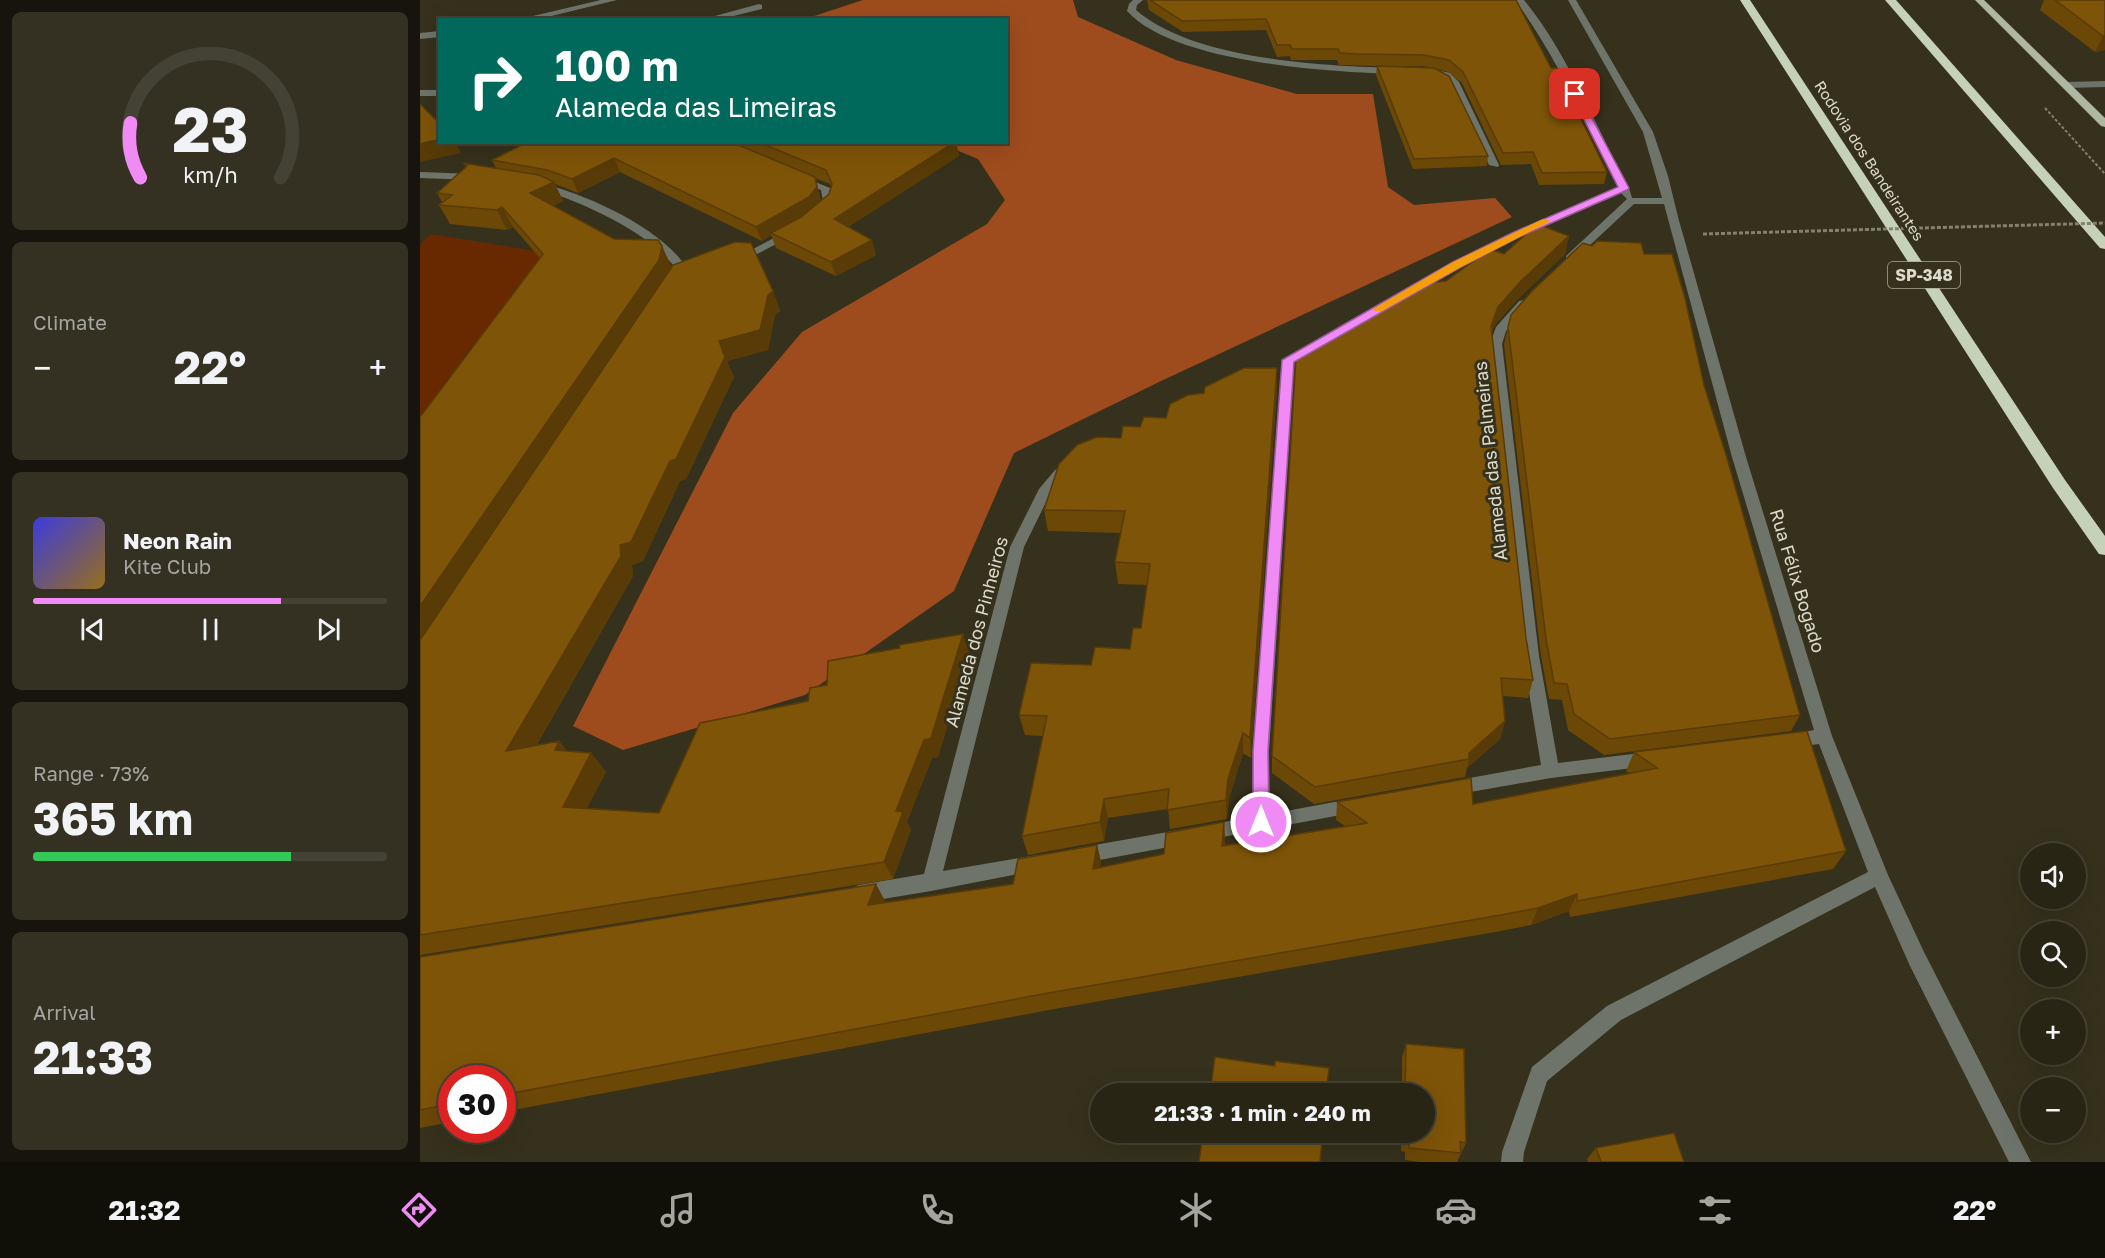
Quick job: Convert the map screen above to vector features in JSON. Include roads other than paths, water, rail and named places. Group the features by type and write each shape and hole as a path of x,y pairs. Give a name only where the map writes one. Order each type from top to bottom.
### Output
{"highway":[{"name":"Rodovia dos Bandeirantes","path":"1745,0 2060,484 2105,549"},
{"path":"1890,0 2105,245"}],"main road":[{"path":"1979,0 2105,124"}],"street":[{"path":"529,18 613,0"},
{"path":"715,18 761,10 750,0"},
{"path":"1139,0 1133,4 1131,11 1136,18 1177,38 1226,52 1308,67 1404,71"},
{"path":"1519,0 1532,16 1557,59 1631,201"},
{"name":"Rua Félix Bogado","path":"1572,0 1647,132 1742,468 1824,736 1880,876 1917,959 2020,1162"},
{"path":"420,36 438,34"},
{"path":"1425,72 1447,75 1455,81 1494,165"},
{"path":"2066,85 2105,84"},
{"path":"420,93 438,93"},
{"path":"729,263 808,222 828,205 829,197 825,188 787,173"},
{"path":"420,175 484,177"},
{"path":"530,184 566,194 647,234 669,252 679,265 677,283"},
{"path":"1272,368 1457,264 1526,230 1624,188"},
{"path":"1563,265 1631,201 1668,201"},
{"name":"Alameda das Palmeiras","path":"1531,296 1500,330 1496,344 1531,656 1551,771"},
{"path":"1261,822 1261,751 1288,360"},
{"name":"Alameda dos Pinheiros","path":"931,883 1017,547 1042,495 1056,475 1082,458"},
{"path":"1777,742 1824,736"},
{"path":"1435,792 1551,771 1670,756"},
{"path":"837,898 1377,802"},
{"path":"1512,1162 1513,1152 1539,1074 1614,1013 1880,876"}]}
